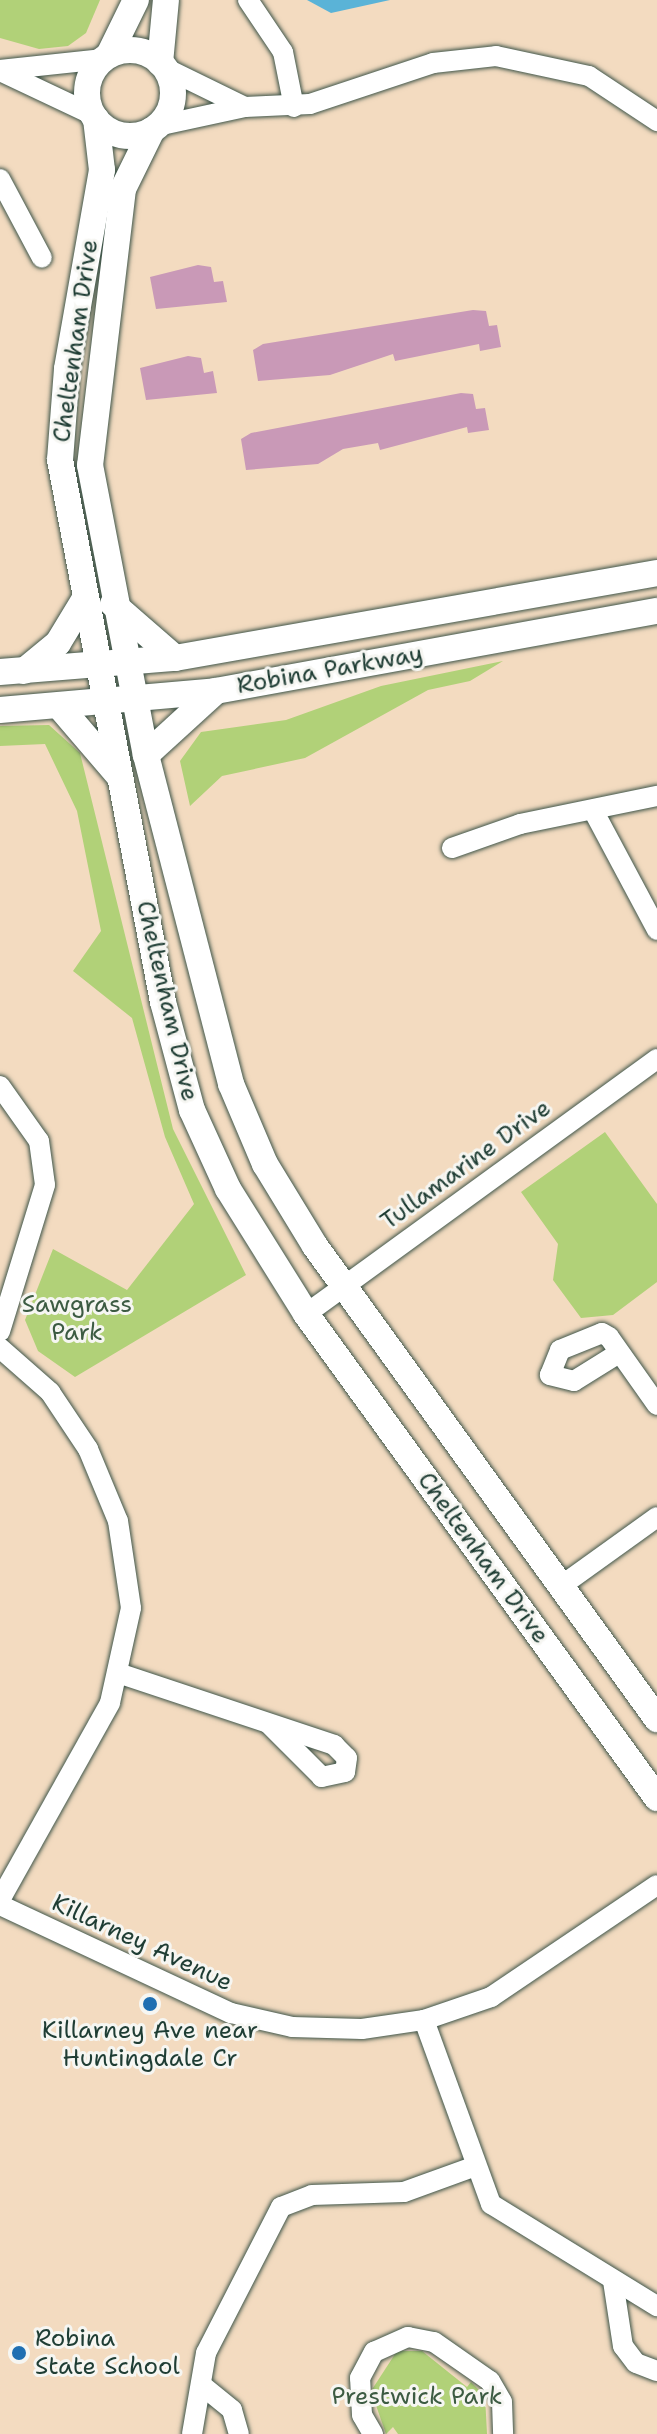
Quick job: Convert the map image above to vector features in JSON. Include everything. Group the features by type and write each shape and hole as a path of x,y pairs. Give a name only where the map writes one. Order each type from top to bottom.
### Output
{"main road":[{"path":"136,0 88,85 95,117 119,134 155,128 172,99 162,65 166,0"},
{"path":"106,57 139,51 162,65"},
{"name":"Cheltenham Drive","path":"95,117 102,170 60,446 103,703 192,1110 228,1189 306,1314 657,1798"},
{"name":"Cheltenham Drive","path":"155,128 123,189 89,441 125,664 231,1084 288,1205 343,1287 657,1719"},
{"name":"Robina Parkway","path":"12,671 175,658 657,573"},
{"path":"12,671 58,643 84,600"},
{"path":"113,604 175,658"},
{"name":"Robina Parkway","path":"0,710 134,701 216,691 657,611"},
{"path":"146,755 216,691"},
{"path":"60,707 118,775"}],"street":[{"path":"248,0 283,52 294,107"},
{"path":"155,128 245,107 294,107 433,63 496,56 589,76 657,121"},
{"path":"0,70 106,57"},
{"path":"162,65 245,107"},
{"path":"0,70 95,117"},
{"path":"0,179 42,258"},
{"path":"452,848 520,824 657,796"},
{"path":"593,810 657,930"},
{"name":"Tullamarine Drive","path":"306,1314 657,1059"},
{"path":"0,1086 39,1141 45,1185 0,1331"},
{"path":"0,1348 64,1409 118,1521 131,1608 121,1674 0,1903"},
{"path":"619,1353 657,1405"},
{"path":"561,1586 657,1517"},
{"path":"121,1674 269,1724"},
{"name":"Killarney Avenue","path":"0,1903 231,2013 323,2029 424,2020 516,1985 657,1885"},
{"path":"424,2020 473,2167 491,2204 657,2306"},
{"path":"192,2434 192,2408 204,2387 206,2353 281,2207 312,2195 404,2192 473,2167"},
{"path":"613,2281 623,2346 636,2363 657,2371"},
{"path":"373,2434 362,2415 360,2378 374,2352 408,2337 434,2342 490,2381 502,2402 503,2434"},
{"path":"204,2387 232,2410 239,2434"}],"green space":[{"path":"0,0 100,0 86,33 68,46 39,49 0,38"},
{"path":"503,661 470,681 428,690 305,758 222,776 190,806 180,761 201,732 286,720 381,686"},
{"name":"Sawgrass Park","path":"49,725 80,753 173,1129 246,1275 75,1377 38,1351 25,1320 53,1249 127,1290 194,1204 165,1137 132,1018 73,971 101,931 77,811 45,744 0,746 0,726"},
{"path":"605,1132 657,1204 657,1282 613,1315 581,1318 553,1280 558,1244 521,1192"},
{"name":"Prestwick Park","path":"397,2351 422,2351 467,2387 471,2382 485,2396 487,2434 398,2434 393,2427 386,2434 371,2391"}],"water":[{"path":"307,0 390,0 331,13"}],"building":[{"path":"198,265 211,267 214,282 223,281 227,302 156,309 150,277"},
{"path":"473,310 486,311 489,326 497,325 501,347 480,351 479,344 395,361 393,354 330,375 258,381 253,350 263,344"},
{"path":"188,356 201,358 204,373 213,371 217,393 146,400 140,368"},
{"path":"461,393 473,394 476,409 485,408 489,430 468,433 467,427 380,450 378,443 343,449 318,464 246,470 241,439 251,433"}],"place":[{"name":"Killarney Ave near Huntingdale Cr","path":"150,2004"},
{"name":"Robina State School","path":"19,2353"}]}
